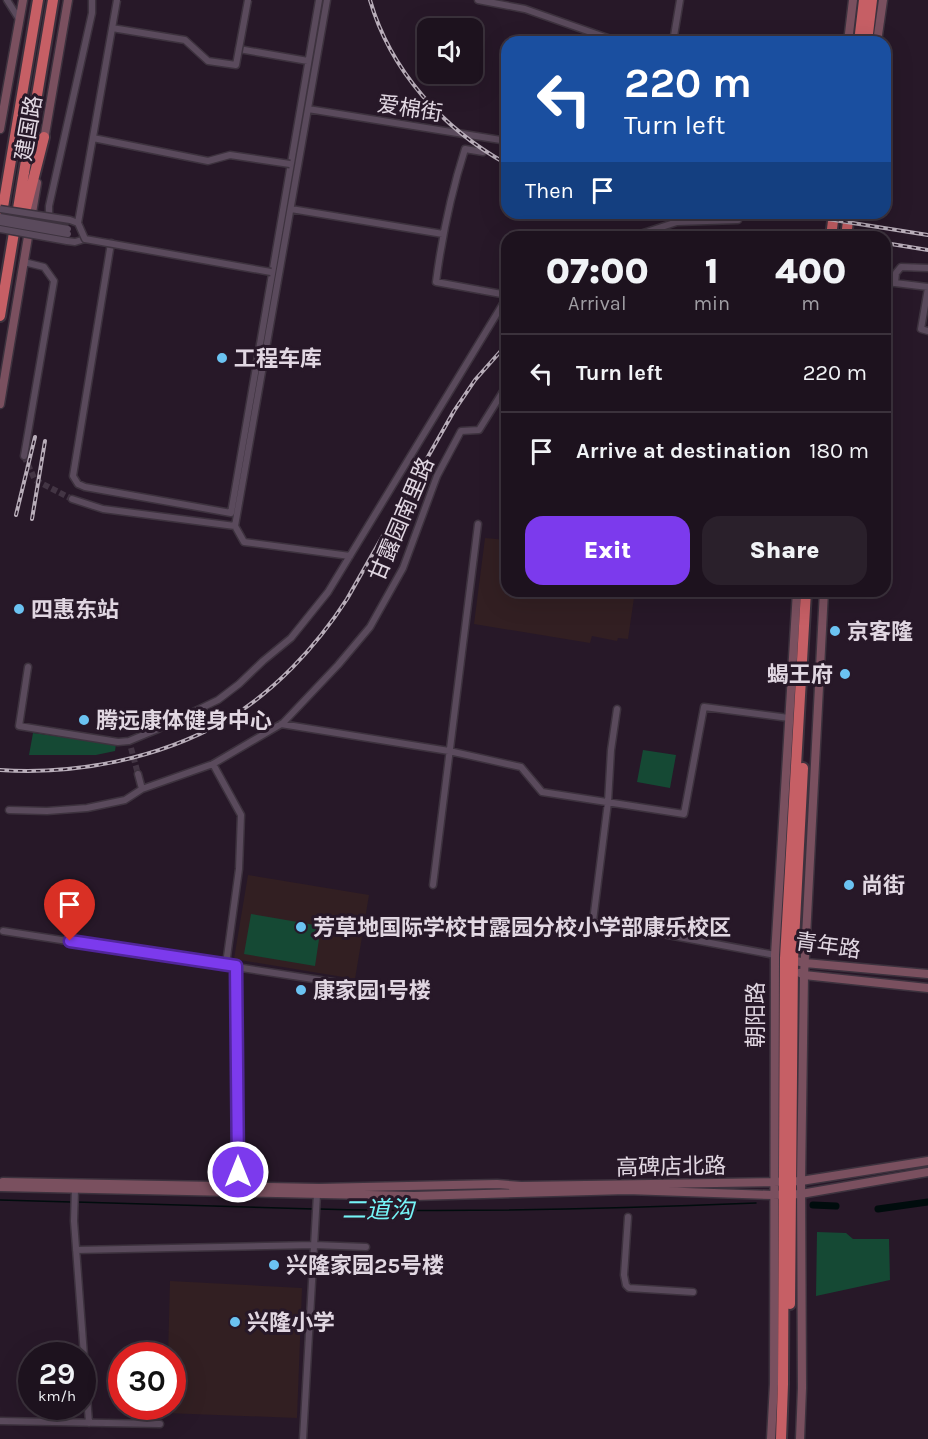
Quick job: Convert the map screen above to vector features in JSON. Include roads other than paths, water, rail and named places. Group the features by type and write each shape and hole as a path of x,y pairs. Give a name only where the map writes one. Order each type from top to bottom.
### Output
{"highway":[{"path":"0,225 38,0"},
{"path":"1,311 54,0"},
{"path":"863,36 864,0"},
{"path":"864,36 872,0"},
{"path":"1,311 44,136"},
{"name":"朝阳路","path":"787,1439 786,961 806,597"},
{"name":"朝阳路","path":"786,961 813,597"},
{"name":"朝阳路","path":"781,1439 787,1195"}],"street":[{"path":"7,0 20,20"},
{"name":"建国路","path":"0,129 23,0"},
{"name":"建国路","path":"0,404 68,0"},
{"path":"52,226 49,206 92,13 92,0"},
{"path":"85,238 78,223 117,0"},
{"path":"112,28 185,40 208,61 236,65 248,0"},
{"path":"111,243 73,476 78,484 85,487 231,513 318,0"},
{"path":"327,0 235,526 244,542 350,556"},
{"path":"478,0 525,9 598,36"},
{"path":"674,36 681,0"},
{"path":"853,0 862,36"},
{"path":"865,36 883,0"},
{"path":"239,49 308,62"},
{"path":"0,87 9,83"},
{"name":"爱棉街","path":"308,109 501,140"},
{"path":"93,138 208,161 230,155 290,164"},
{"path":"483,152 465,149 443,234 436,282 501,295"},
{"path":"0,209 78,223"},
{"path":"291,209 443,234"},
{"path":"0,217 52,226 75,242 85,238 271,272"},
{"path":"649,231 677,222 738,220"},
{"path":"0,225 68,235"},
{"path":"24,262 44,267 54,281 24,456"},
{"path":"896,283 896,273 901,267 928,268"},
{"path":"891,283 928,287 921,329 928,331"},
{"path":"28,667 19,726 130,744 218,700 239,684 263,660 291,638 328,592 501,306"},
{"name":"甘露园南里路","path":"9,810 47,811 87,808 125,800 142,789 213,764 281,724 339,665 370,627 403,568 437,476 461,432 479,430 501,395"},
{"path":"72,499 103,509 235,526"},
{"path":"433,885 478,524"},
{"name":"朝阳路","path":"771,1439 787,1195 786,961 789,718 798,597"},
{"name":"朝阳路","path":"787,1182 805,963 824,597"},
{"path":"281,724 449,751 521,767 542,792 684,814 704,707 789,718"},
{"path":"617,709 593,921 786,961"},
{"path":"213,764 241,815 239,869 226,964"},
{"path":"138,774 142,789"},
{"path":"3,931 339,983"},
{"name":"青年路","path":"786,961 928,974"},
{"name":"青年路","path":"786,961 804,975 928,988"},
{"path":"236,966 239,1186"},
{"name":"高碑店北路","path":"570,1188 787,1182 928,1161"},
{"name":"高碑店北路","path":"570,1188 787,1195 928,1172"},
{"path":"0,1182 319,1188 497,1184 570,1188"},
{"path":"0,1187 75,1193 445,1196 570,1188"},
{"path":"75,1193 73,1212 89,1423"},
{"path":"303,1439 317,1195"},
{"name":"朝阳路","path":"787,1195 802,1388 800,1439"},
{"path":"628,1217 624,1275 626,1286 693,1292"},
{"path":"76,1251 314,1245 366,1247"},
{"path":"0,1421 160,1424"}],"waterway":[{"name":"二道沟","path":"0,1200 71,1202"},
{"name":"二道沟","path":"76,1202 314,1209"},
{"name":"二道沟","path":"878,1209 928,1202"},
{"name":"二道沟","path":"319,1209 538,1210 756,1203"},
{"name":"二道沟","path":"813,1205 836,1206"}],"tunnel":[{"path":"24,456 35,480 72,499"},
{"path":"131,748 138,774"}],"railway":[{"path":"370,0 391,50 422,95 461,133 501,160"},
{"path":"828,219 928,235"},
{"path":"891,244 928,250"},
{"path":"0,770 29,771 87,767 144,755 199,734 225,721 277,682 308,651 335,617 454,411 475,380 501,351"},
{"path":"16,515 35,437"},
{"path":"32,519 45,441"}],"place":[{"name":"工程车库","path":"222,358"},
{"name":"四惠东站","path":"19,609"},
{"name":"京客隆","path":"835,631"},
{"name":"蝎王府","path":"845,674"},
{"name":"腾远康体健身中心","path":"84,720"},
{"name":"尚街","path":"849,885"},
{"name":"芳草地国际学校甘露园分校小学部康乐校区","path":"301,927"},
{"name":"康家园1号楼","path":"301,990"},
{"name":"兴隆家园25号楼","path":"274,1265"},
{"name":"兴隆小学","path":"235,1322"}]}
